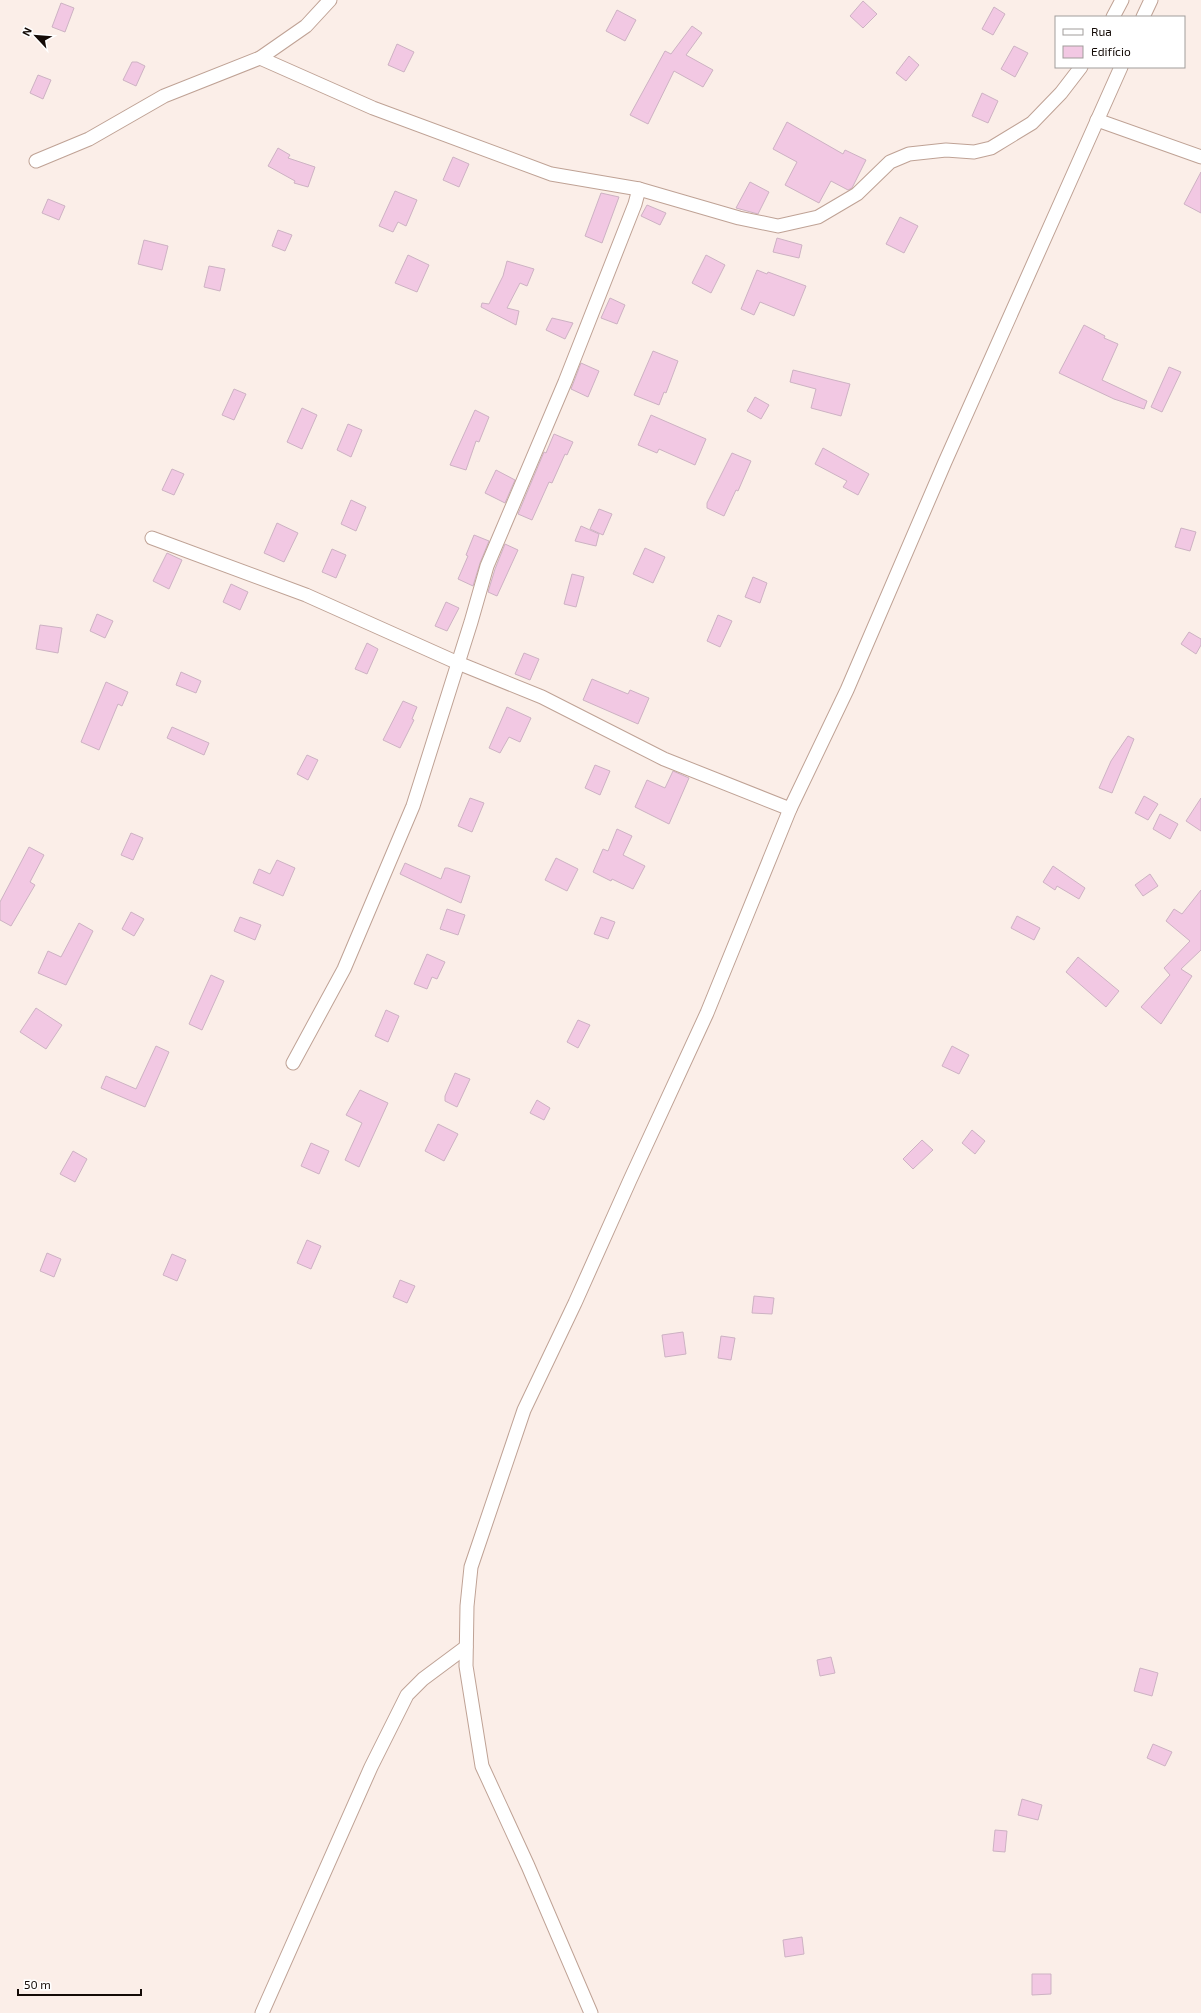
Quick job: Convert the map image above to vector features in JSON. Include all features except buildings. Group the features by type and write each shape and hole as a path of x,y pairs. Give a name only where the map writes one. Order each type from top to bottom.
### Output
{"street":[{"path":"36,161 90,139 164,96 260,58 306,26 330,0"},
{"path":"1114,16 1122,0"},
{"path":"1143,16 1151,0"},
{"path":"260,58 372,108 544,172 639,189 739,218 778,226 818,217 857,194 890,162 909,154 946,150 974,152 991,148 1032,123 1061,93 1080,68"},
{"path":"591,2013 528,1866 482,1766 466,1666 467,1606 470,1567 524,1410 576,1303 630,1180 707,1013 790,809 847,690 948,455 1121,68"},
{"path":"1097,120 1201,157"},
{"path":"293,1063 344,969 413,806 487,566 565,382 635,204 639,189"},
{"path":"152,538 306,595 458,663 542,697 664,759 790,809"},
{"path":"262,2013 371,1767 407,1695 423,1679 466,1647"}]}
